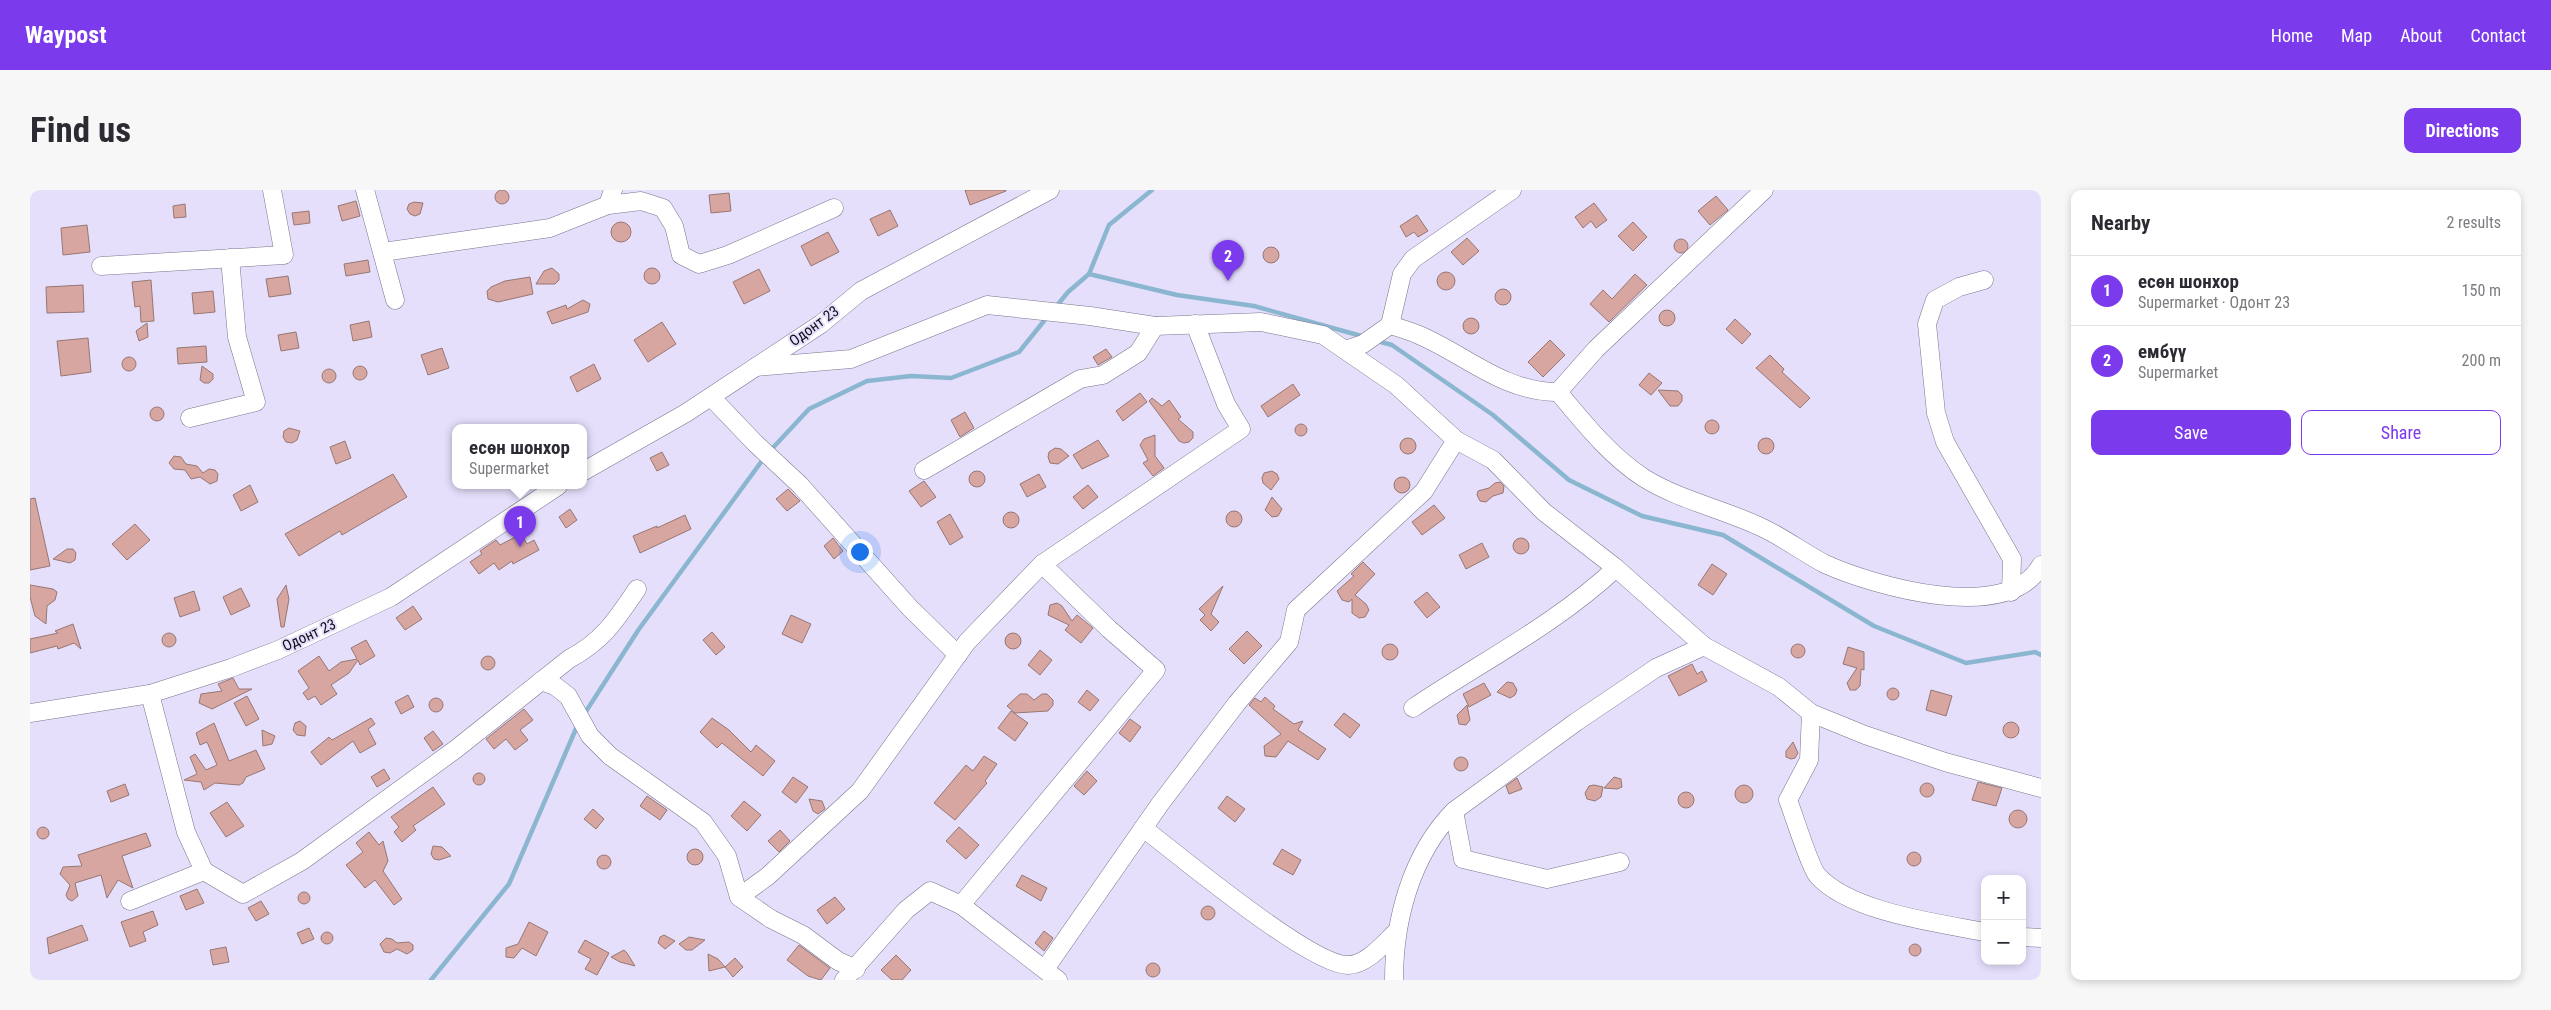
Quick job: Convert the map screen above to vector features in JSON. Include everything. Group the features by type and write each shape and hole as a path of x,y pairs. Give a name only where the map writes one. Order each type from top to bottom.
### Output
{"street":[{"path":"101,266 284,255 272,190"},
{"path":"365,190 395,300"},
{"name":"Одонт 23","path":"587,469 711,397 821,324 861,290 1050,190"},
{"path":"1345,350 1363,344 1390,325 1402,274 1413,259 1512,190"},
{"path":"1390,325 1420,335 1475,367 1508,381 1544,392 1558,392 1596,349 1764,190"},
{"path":"383,252 550,228 611,198 641,201 663,208 674,226 681,255 699,264 728,255 834,208"},
{"path":"190,418 256,402 237,337 230,258"},
{"path":"1984,280 1959,287 1936,300 1927,324 1936,413 1945,442 2012,560 2011,592"},
{"path":"756,367 851,359 987,305 1155,326 1261,322 1323,335 1396,385 1456,440 1493,460 1544,512 1616,568 1704,646 1779,687 1811,713 1865,735 1945,762 2041,788"},
{"path":"739,896 768,876 860,791 967,642 1042,564 1241,429 1226,404 1195,324"},
{"path":"924,470 1080,379 1103,375 1138,353 1155,326"},
{"path":"1558,392 1598,440 1644,478 1686,498 1762,527 1825,564 1872,582 1916,593 1959,597 2011,592 2038,570 2041,565"},
{"path":"711,397 800,485 910,608 958,655"},
{"path":"541,681 555,686 568,696 590,736 610,756 703,822 727,856 739,896 771,919 803,935 838,961 850,974 906,910 930,891 961,905 1052,975 1143,828 1237,703 1289,642 1296,610 1424,491 1456,440"},
{"name":"Одонт 23","path":"30,713 150,694 231,668 278,650 391,597 553,489"},
{"path":"961,905 1156,670 1109,629 1042,564"},
{"path":"1413,708 1560,614 1588,594 1616,568"},
{"path":"150,694 186,832 204,871 243,894 302,861 456,749 569,659 600,639 612,626 637,589"},
{"path":"1394,980 1397,931 1413,873 1440,825 1454,811 1576,722 1656,668 1704,646"},
{"path":"1811,713 1809,760 1788,800 1816,874 1846,896 1894,914 1981,931"},
{"path":"1454,811 1463,859 1546,879 1620,862"},
{"path":"1143,828 1290,939 1320,958 1348,965 1367,958 1397,931"},
{"path":"130,901 204,871"},
{"path":"2026,937 2041,938"}],"building":[{"path":"502,190 507,192 509,197 507,202 502,204 497,202 495,197 497,192"},
{"path":"965,190 1006,190 1006,191 970,205"},
{"path":"729,193 731,211 711,213 709,195"},
{"path":"1716,196 1728,210 1710,225 1698,211"},
{"path":"356,201 360,216 342,221 338,206"},
{"path":"414,202 423,203 420,214 415,216 410,214 407,209 409,204"},
{"path":"1594,203 1607,220 1596,228 1591,221 1583,228 1575,217"},
{"path":"185,204 186,217 174,218 173,206"},
{"path":"890,210 898,226 878,236 870,219"},
{"path":"309,211 310,223 294,225 292,213"},
{"path":"1417,215 1428,231 1418,237 1414,232 1406,237 1400,226"},
{"path":"621,222 628,225 631,232 628,239 621,242 614,239 611,232 614,225"},
{"path":"1633,222 1647,237 1633,251 1618,236"},
{"path":"87,225 90,252 63,255 61,228"},
{"path":"828,232 839,252 811,266 801,246"},
{"path":"1467,238 1479,251 1463,265 1451,252"},
{"path":"1681,239 1686,241 1688,246 1686,251 1681,253 1676,251 1674,246 1676,241"},
{"path":"1268,247 1274,247 1279,252 1277,261 1268,263 1263,258 1263,252"},
{"path":"368,260 370,272 346,276 344,264"},
{"path":"552,268 559,274 559,280 555,284 536,284 544,271"},
{"path":"652,268 658,270 660,276 658,282 652,284 646,282 644,276 646,270"},
{"path":"759,269 770,291 744,304 733,282"},
{"path":"1446,272 1452,275 1455,281 1452,287 1446,290 1440,287 1437,281 1440,275"},
{"path":"1635,274 1647,285 1609,322 1590,304 1603,290 1612,299"},
{"path":"288,276 291,294 269,297 266,279"},
{"path":"530,277 533,294 498,302 488,299 487,291 491,287 505,281"},
{"path":"151,280 154,321 141,322 140,306 135,307 132,282"},
{"path":"83,285 84,312 47,313 46,287"},
{"path":"1500,289 1506,289 1511,294 1509,303 1500,305 1495,300 1495,294"},
{"path":"213,291 215,312 194,314 192,293"},
{"path":"583,300 590,304 588,312 552,324 547,312 566,305 567,309"},
{"path":"1664,310 1670,310 1675,315 1673,324 1664,326 1659,321 1659,315"},
{"path":"1468,318 1474,318 1479,323 1477,332 1468,334 1463,329 1463,323"},
{"path":"1735,319 1751,334 1742,344 1726,329"},
{"path":"369,321 372,337 353,341 350,325"},
{"path":"662,322 676,344 648,362 634,340"},
{"path":"147,323 148,337 139,341 136,331"},
{"path":"296,332 299,348 281,351 278,335"},
{"path":"88,338 91,372 61,376 57,341"},
{"path":"1550,340 1565,355 1543,377 1528,362"},
{"path":"206,346 207,362 178,364 177,348"},
{"path":"442,348 449,368 428,375 421,355"},
{"path":"1106,349 1112,357 1098,365 1093,357"},
{"path":"1770,355 1784,369 1782,372 1810,398 1800,408 1756,368"},
{"path":"126,357 132,357 136,364 132,371 126,371 122,367 122,361"},
{"path":"594,364 601,379 577,392 570,377"},
{"path":"202,366 213,374 213,379 209,383 204,383 200,380"},
{"path":"360,366 365,368 367,373 365,378 360,380 355,378 353,373 355,368"},
{"path":"329,369 334,371 336,376 334,381 329,383 324,381 322,376 324,371"},
{"path":"1649,373 1662,383 1651,395 1639,385"},
{"path":"1293,384 1300,395 1268,417 1261,406"},
{"path":"1658,390 1678,391 1682,395 1682,401 1678,406 1670,406"},
{"path":"1140,393 1147,402 1123,421 1116,411"},
{"path":"1152,398 1162,406 1169,400 1181,417 1178,419 1193,432 1193,438 1189,442 1179,441 1149,401"},
{"path":"157,407 162,409 164,414 162,419 157,421 152,419 150,414 152,409"},
{"path":"965,412 974,428 960,437 951,420"},
{"path":"1712,420 1717,422 1719,427 1717,432 1712,434 1707,432 1705,427 1707,422"},
{"path":"1303,424 1306,425 1306,435 1299,436 1296,435 1295,428 1296,425"},
{"path":"289,428 300,431 297,440 292,443 286,442 283,437 284,431"},
{"path":"1155,435 1155,456 1164,468 1153,476 1143,463 1148,460 1140,445 1144,439"},
{"path":"1405,438 1411,438 1416,443 1414,452 1405,454 1400,449 1400,443"},
{"path":"1763,438 1769,438 1774,443 1772,452 1763,454 1758,449 1758,443"},
{"path":"1098,440 1109,456 1082,469 1073,455"},
{"path":"345,441 351,458 336,464 330,447"},
{"path":"1055,448 1061,449 1069,456 1058,464 1050,463 1048,457 1049,452"},
{"path":"662,452 669,465 657,471 650,458"},
{"path":"174,456 181,457 186,464 197,466 203,473 209,469 215,470 218,474 217,481 210,484 200,477 191,479 185,470 174,469 169,463"},
{"path":"974,471 980,471 985,476 983,485 974,487 969,482 969,476"},
{"path":"1272,471 1277,474 1279,479 1271,490 1263,483 1262,478 1264,473"},
{"path":"393,474 407,497 342,535 340,531 299,556 285,534"},
{"path":"1039,474 1046,487 1027,497 1020,484"},
{"path":"1399,477 1405,477 1410,482 1408,491 1399,493 1394,488 1394,482"},
{"path":"924,481 936,497 921,507 909,491"},
{"path":"1500,482 1504,486 1503,493 1493,496 1486,502 1480,501 1477,495 1478,491 1489,488 1495,483"},
{"path":"250,485 258,502 241,511 233,495"},
{"path":"1088,485 1098,497 1083,509 1073,497"},
{"path":"788,489 800,501 787,511 776,499"},
{"path":"1272,497 1282,509 1278,516 1272,517 1265,510"},
{"path":"35,498 50,566 30,570 30,499"},
{"path":"1434,505 1445,518 1422,535 1412,522"},
{"path":"570,509 577,520 566,528 559,517"},
{"path":"1231,511 1237,511 1242,516 1240,525 1231,527 1226,522 1226,516"},
{"path":"1008,512 1014,512 1019,517 1017,526 1008,528 1003,523 1003,517"},
{"path":"950,514 963,537 950,545 937,522"},
{"path":"685,515 691,529 640,553 633,536 657,526 657,528"},
{"path":"135,524 150,540 127,560 112,544"},
{"path":"521,534 527,544 534,540 539,550 513,564 512,561 499,570 494,563 479,574 470,562 482,554 480,551 496,540 500,545"},
{"path":"833,538 843,551 834,559 824,546"},
{"path":"1518,538 1524,538 1529,543 1527,552 1518,554 1513,549 1513,543"},
{"path":"1482,543 1489,557 1466,569 1459,555"},
{"path":"67,549 73,549 76,553 75,560 70,563 53,559"},
{"path":"1363,562 1375,574 1355,595 1366,604 1369,610 1365,617 1359,618 1352,613 1352,599 1349,602 1342,600 1337,591 1354,576 1351,574"},
{"path":"1712,564 1727,574 1713,595 1698,585"},
{"path":"30,585 53,589 57,592 55,600 47,606 46,624 35,616 30,597"},
{"path":"286,585 289,599 284,627 281,627 277,599"},
{"path":"1223,586 1211,614 1219,622 1211,631 1200,620 1205,615 1199,609"},
{"path":"241,588 250,606 231,615 223,597"},
{"path":"194,591 200,610 180,617 174,598"},
{"path":"1427,592 1440,607 1427,618 1414,602"},
{"path":"1057,603 1062,606 1072,621 1077,615 1093,628 1081,643 1065,630 1069,625 1048,615 1050,605"},
{"path":"413,606 422,619 405,630 396,618"},
{"path":"791,615 811,624 802,643 782,634"},
{"path":"73,624 81,649 74,643 58,649 57,646 30,653 30,639 58,633 55,631"},
{"path":"1247,631 1262,646 1244,664 1229,649"},
{"path":"712,632 725,647 716,655 703,640"},
{"path":"169,633 174,635 176,640 174,645 169,647 164,645 162,640 164,635"},
{"path":"1010,633 1016,633 1021,638 1019,647 1010,649 1005,644 1005,638"},
{"path":"366,640 375,656 360,665 358,660 349,673 331,685 337,694 321,705 315,696 308,700 303,693 309,688 298,671 319,656 329,671 341,662 357,659 351,648"},
{"path":"1387,644 1393,644 1398,649 1396,658 1387,660 1382,655 1382,649"},
{"path":"1798,644 1803,646 1805,651 1803,656 1798,658 1793,656 1791,651 1793,646"},
{"path":"1848,647 1864,652 1864,670 1861,669 1860,686 1856,690 1850,690 1847,683 1857,668 1843,664"},
{"path":"1040,650 1052,660 1040,675 1028,665"},
{"path":"488,656 493,658 495,663 493,668 488,670 483,668 481,663 483,658"},
{"path":"1692,664 1697,674 1702,671 1707,681 1679,696 1668,676"},
{"path":"233,678 239,689 252,689 212,709 199,703 201,694 222,691 218,684"},
{"path":"1507,682 1513,683 1517,690 1515,695 1510,698 1497,692"},
{"path":"1484,683 1491,695 1469,707 1463,694"},
{"path":"1891,688 1895,688 1899,694 1895,700 1891,700 1887,696 1887,692"},
{"path":"1087,690 1099,700 1090,711 1078,702"},
{"path":"1931,690 1952,696 1946,716 1926,710"},
{"path":"1020,694 1027,694 1034,700 1042,694 1047,694 1053,700 1053,705 1048,711 1015,713 1007,706"},
{"path":"408,695 414,707 401,714 395,702"},
{"path":"247,696 259,719 246,726 234,703"},
{"path":"1265,697 1275,706 1273,709 1294,724 1303,721 1298,730 1326,749 1318,760 1288,741 1276,757 1265,756 1264,746 1281,734 1249,705 1255,698 1261,702"},
{"path":"436,698 441,700 443,705 441,710 436,712 431,710 429,705 431,700"},
{"path":"1467,705 1470,720 1466,725 1459,724 1457,715"},
{"path":"524,709 533,720 520,730 528,740 515,750 506,739 494,749 486,739"},
{"path":"1011,711 1028,723 1015,741 998,728"},
{"path":"1344,713 1360,725 1350,738 1334,725"},
{"path":"371,718 375,724 368,729 376,744 360,753 353,741 321,765 311,752 329,737 332,740"},
{"path":"712,718 729,730 751,752 756,745 775,761 763,776 722,743 717,748 700,732"},
{"path":"1130,719 1141,727 1130,742 1119,733"},
{"path":"300,721 306,726 305,736 297,735 293,730 295,723"},
{"path":"2011,722 2019,730 2011,738 2003,730"},
{"path":"214,723 229,761 256,750 265,769 246,777 243,783 239,785 215,783 204,790 201,782 184,780 197,774 190,757 195,754 206,770 217,765 207,742 200,745 196,733"},
{"path":"262,730 275,736 272,744 263,746"},
{"path":"433,731 443,744 433,751 424,738"},
{"path":"1793,742 1798,753 1795,758 1791,759 1786,757 1786,751"},
{"path":"984,756 997,764 985,781 987,783 955,820 934,803 966,765 973,771"},
{"path":"1461,757 1466,759 1468,764 1466,769 1461,771 1456,769 1454,764 1456,759"},
{"path":"384,769 390,779 377,787 371,777"},
{"path":"1087,771 1097,781 1084,795 1074,786"},
{"path":"477,773 481,773 485,779 481,785 477,785 473,781 473,777"},
{"path":"793,777 808,787 796,803 782,792"},
{"path":"1614,777 1621,779 1622,787 1617,789 1604,788"},
{"path":"1517,778 1522,789 1509,794 1506,786"},
{"path":"1978,782 2002,788 1996,806 1972,800"},
{"path":"1924,783 1930,783 1934,790 1930,797 1924,797 1920,793 1920,787"},
{"path":"125,784 129,795 111,802 107,791"},
{"path":"1744,785 1750,788 1753,794 1750,800 1744,803 1738,800 1735,794 1738,788"},
{"path":"1589,786 1603,787 1601,797 1595,801 1587,799 1585,793"},
{"path":"433,787 445,804 413,826 416,830 402,842 394,832 399,827 391,817"},
{"path":"1686,792 1692,794 1694,800 1692,806 1686,808 1680,806 1678,800 1680,794"},
{"path":"647,796 667,810 660,820 640,806"},
{"path":"1227,796 1245,809 1235,822 1218,808"},
{"path":"809,799 822,801 825,809 818,814 813,811"},
{"path":"744,801 761,815 747,831 731,816"},
{"path":"227,802 244,826 226,837 210,813"},
{"path":"593,809 604,819 596,829 584,819"},
{"path":"2018,810 2024,813 2027,819 2024,825 2018,828 2012,825 2009,819 2012,813"},
{"path":"45,827 48,828 48,838 41,839 38,838 37,831 38,828"},
{"path":"959,827 979,845 966,859 946,841"},
{"path":"780,830 790,841 779,852 768,841"},
{"path":"369,832 379,845 383,841 388,861 383,871 402,899 394,905 375,880 365,888 346,865 363,852 356,843"},
{"path":"146,833 151,846 122,856 133,888 118,880 107,898 101,875 75,883 78,896 72,901 68,899 66,895 70,885 60,874 63,867 82,866 78,855"},
{"path":"433,846 442,847 451,856 439,860 434,859 431,854"},
{"path":"695,849 703,857 695,865 687,857"},
{"path":"1282,849 1301,860 1293,875 1273,864"},
{"path":"1911,852 1917,852 1921,859 1917,866 1911,866 1907,862 1907,856"},
{"path":"604,855 609,857 611,862 609,867 604,869 599,867 597,862 599,857"},
{"path":"1022,875 1047,888 1041,901 1016,886"},
{"path":"197,889 204,903 186,910 180,896"},
{"path":"302,892 306,892 310,898 306,904 302,904 298,900 298,896"},
{"path":"835,897 845,909 827,924 817,910"},
{"path":"261,901 269,914 256,921 248,908"},
{"path":"1208,906 1213,908 1215,913 1213,918 1208,920 1203,918 1201,913 1203,908"},
{"path":"153,911 158,925 143,932 146,941 130,947 121,922"},
{"path":"529,922 548,932 536,956 522,948 514,958 506,957 506,948 518,944"},
{"path":"82,925 88,940 49,954 47,938"},
{"path":"309,928 314,939 302,944 297,933"},
{"path":"1044,931 1053,938 1044,951 1035,943"},
{"path":"325,932 329,932 333,938 329,944 325,944 321,940 321,936"},
{"path":"664,935 675,941 665,949 658,943 660,937"},
{"path":"689,937 705,940 692,950 686,950 679,944"},
{"path":"386,938 392,939 397,943 409,942 413,945 413,950 407,954 397,949 390,953 384,952 380,944"},
{"path":"585,940 609,953 597,975 585,969 591,959 578,952"},
{"path":"1913,944 1917,944 1921,950 1917,956 1913,956 1909,952 1909,948"},
{"path":"799,945 830,968 821,980 808,976 787,960"},
{"path":"226,947 229,962 213,965 210,950"},
{"path":"624,950 635,966 620,962 611,957"},
{"path":"708,954 718,959 725,967 709,971"},
{"path":"896,955 911,970 902,980 892,980 881,970"},
{"path":"735,958 743,967 733,977 725,967"},
{"path":"1150,963 1156,963 1160,970 1156,977 1150,977 1146,973 1146,967"}],"waterway":[{"path":"1055,308 1068,292 1089,274 1109,225 1152,190"},
{"path":"1089,274 1177,295 1254,306 1365,337"},
{"path":"769,452 809,409 867,381 911,376 951,378 1019,352 1048,316"},
{"path":"1377,341 1392,345 1493,415 1569,480 1642,516 1723,535 1874,626 1966,663 2035,652 2041,655"},
{"path":"583,716 639,629 764,458"},
{"path":"431,980 509,884 578,724"}],"place":[{"name":"ембүү","path":"1228,281"},
{"name":"есөн шонхор","path":"520,547"}]}
